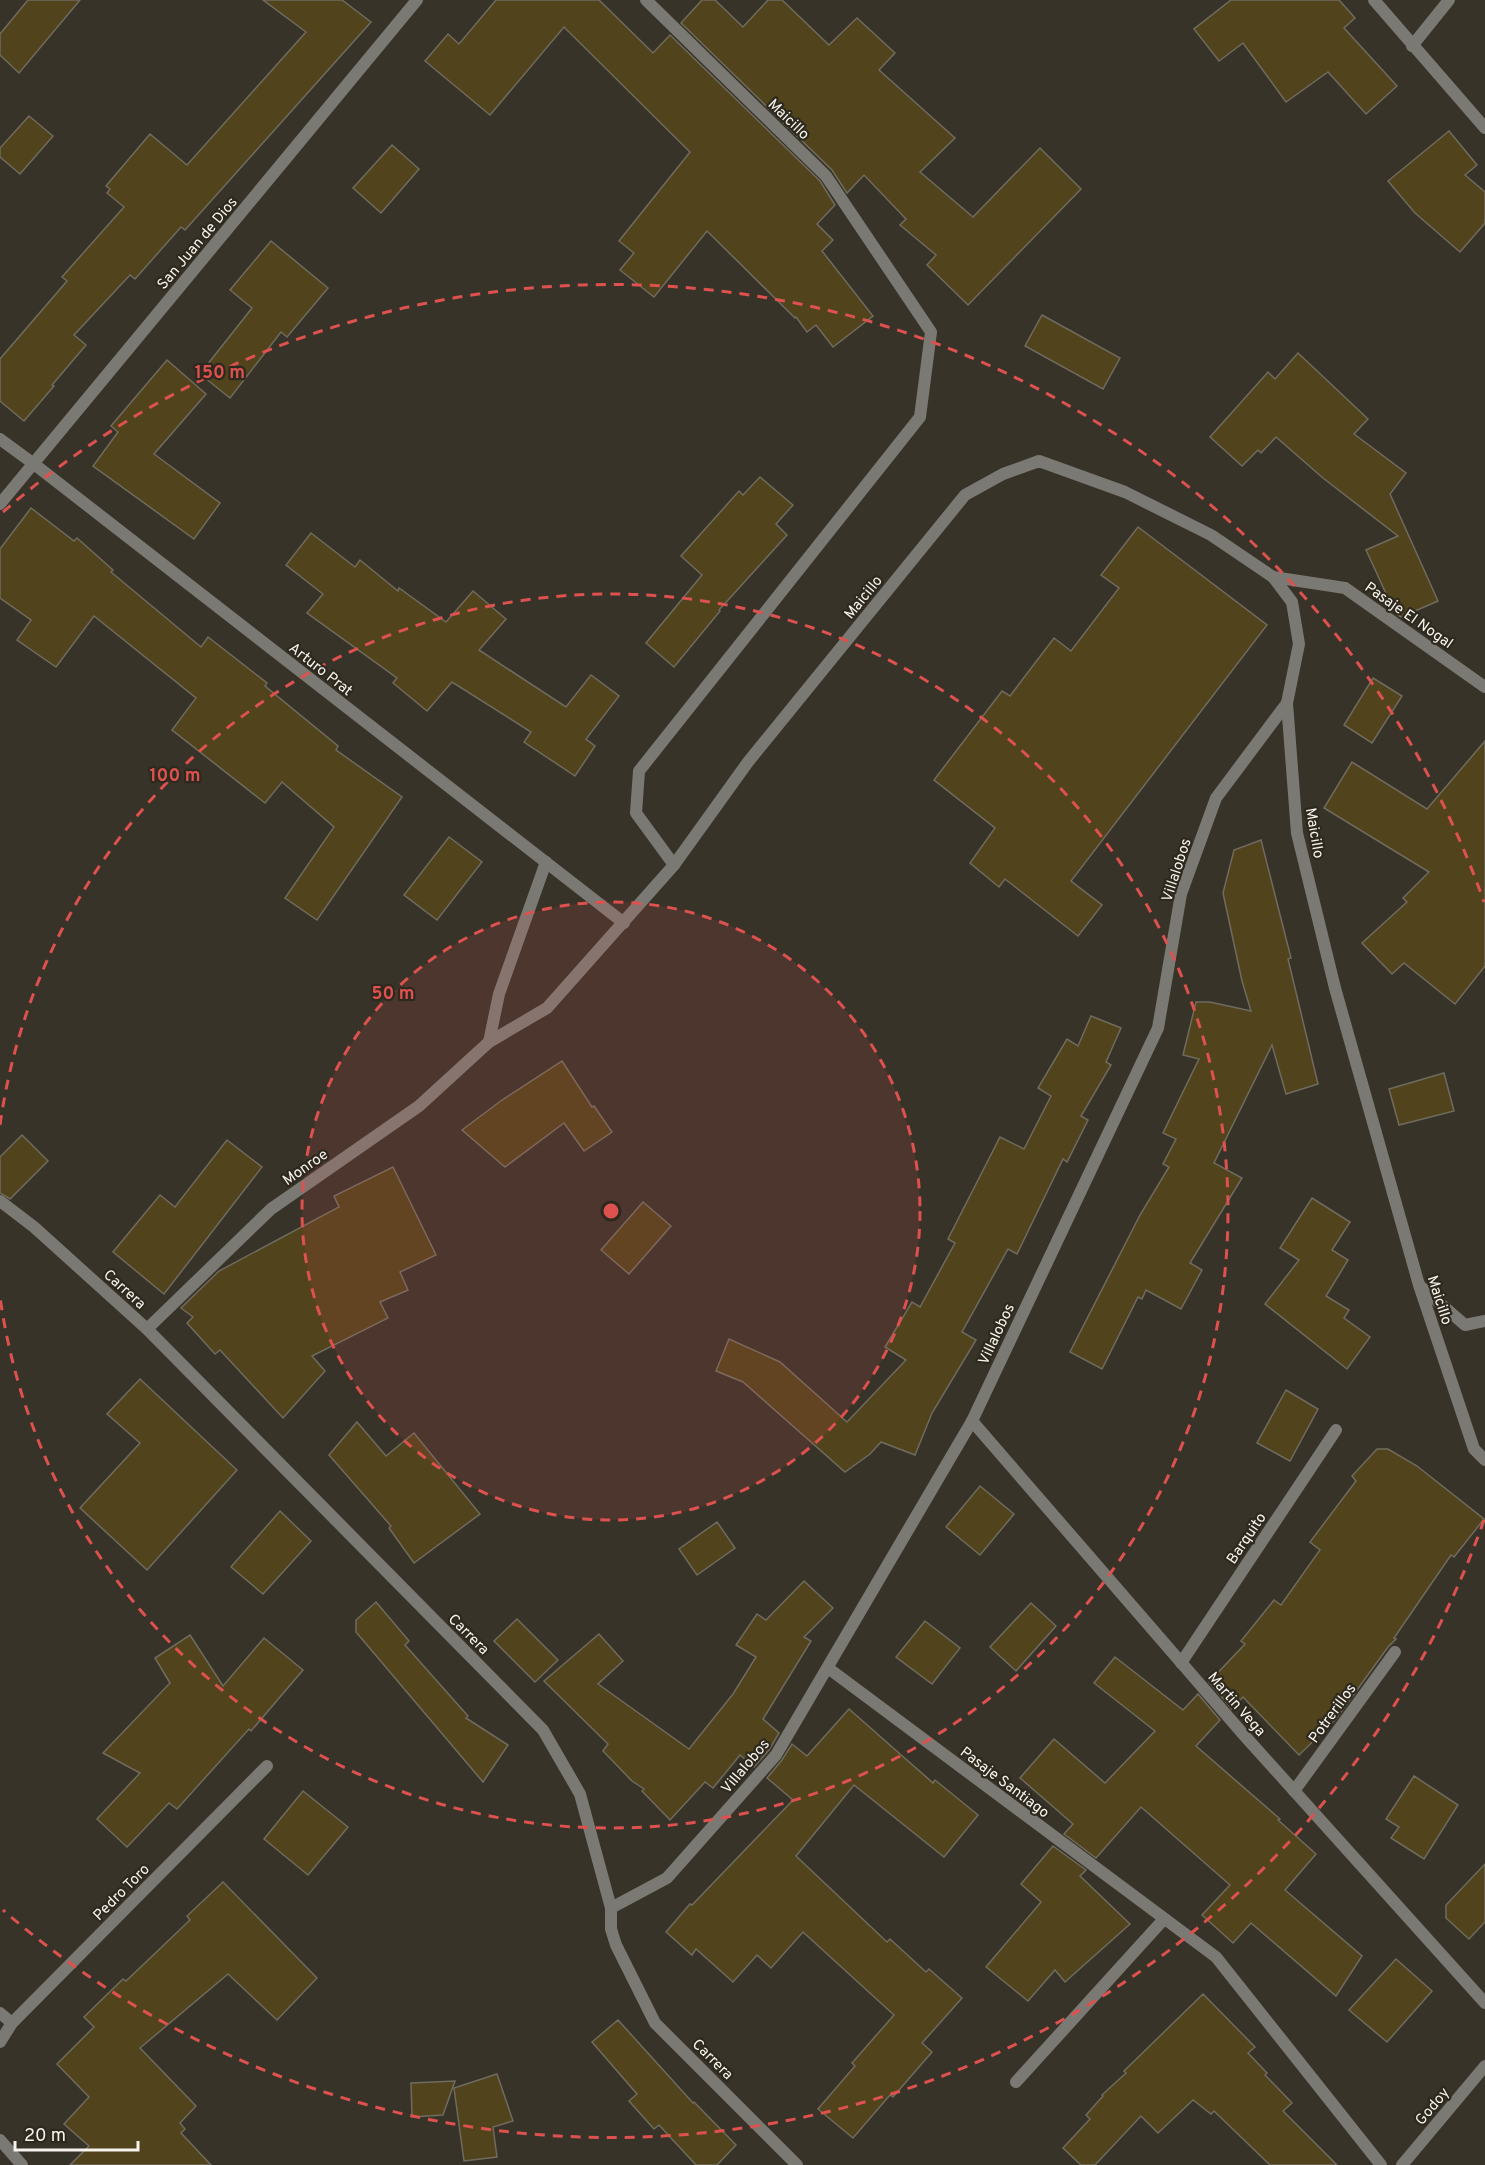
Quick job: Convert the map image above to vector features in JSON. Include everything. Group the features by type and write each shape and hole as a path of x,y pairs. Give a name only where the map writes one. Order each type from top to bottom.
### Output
{"street":[{"name":"San Juan de Dios","path":"0,504 417,0"},
{"name":"Maicillo","path":"646,0 826,176 931,332 920,417 639,771 636,813 674,865 748,762 965,495 1003,474 1039,461 1125,492 1211,535 1274,577 1292,602 1299,644 1287,703 1297,833 1335,988 1419,1285 1474,1449 1485,1460"},
{"path":"1374,0 1485,128"},
{"path":"1412,46 1449,0"},
{"name":"Arturo Prat","path":"0,439 624,923"},
{"name":"Pasaje El Nogal","path":"1274,577 1345,588 1485,687"},
{"name":"Villalobos","path":"611,1908 667,1878 776,1755 972,1421 1158,1028 1181,894 1216,798 1287,703"},
{"path":"489,1042 499,994 546,862"},
{"name":"Monroe","path":"147,1329 271,1209 419,1106 489,1042 547,1008 674,865"},
{"name":"Carrera","path":"0,1201 34,1227 147,1329 543,1730 580,1794 611,1908 611,1929 616,1945 655,2023 797,2165"},
{"path":"1419,1285 1465,1324 1485,1321"},
{"name":"Martin Vega","path":"972,1421 1181,1663 1485,2003"},
{"name":"Barquito","path":"1181,1663 1335,1430"},
{"name":"Potrerillos","path":"1294,1791 1395,1652"},
{"name":"Pasaje Santiago","path":"828,1668 1216,1957 1381,2165"},
{"name":"Pedro Toro","path":"0,2042 12,2023 267,1766"},
{"path":"1016,2082 1164,1919"},
{"path":"0,2013 12,2023"},
{"name":"Godoy","path":"1402,2165 1485,2066"},
{"path":"0,2140 22,2165"}],"building":[{"path":"28,0 80,0 19,73 0,55 0,34"},
{"path":"263,0 342,0 371,22 185,230 181,227 135,279 130,275 74,335 86,345 24,421 0,401 0,359 67,281 62,277 124,207 107,193 110,189 106,186 150,134 187,165 306,32"},
{"path":"496,0 599,0 653,53 670,35 820,181 835,205 817,224 833,240 822,251 873,316 833,347 816,325 807,332 796,317 707,231 654,297 620,270 634,253 619,241 690,152 564,27 490,115 425,61 448,34 459,44"},
{"path":"702,0 715,0 743,27 768,0 782,0 829,45 857,18 895,53 879,70 955,138 920,172 973,217 1040,148 1081,189 968,305 927,265 936,255 900,225 906,219 864,175 847,193 832,170 681,23"},
{"path":"1231,0 1339,0 1355,18 1344,28 1397,86 1366,114 1328,72 1286,102 1243,43 1219,61 1194,29"},
{"path":"29,116 53,136 20,174 0,157 0,148"},
{"path":"1449,131 1477,165 1465,175 1485,192 1485,223 1460,252 1415,213 1388,181"},
{"path":"392,145 419,169 381,213 353,188"},
{"path":"271,241 328,288 287,337 281,332 230,398 200,374 252,308 230,290"},
{"path":"1042,315 1120,358 1103,389 1025,346"},
{"path":"1298,353 1368,419 1354,434 1406,473 1390,494 1438,601 1401,617 1395,613 1366,550 1398,536 1323,478 1276,437 1261,453 1258,450 1242,466 1210,437 1268,372 1275,379"},
{"path":"167,360 206,394 154,454 220,503 194,539 93,466 118,432 111,426"},
{"path":"760,477 793,505 776,524 787,535 719,610 674,667 646,643 702,575 681,556 739,491 743,495"},
{"path":"31,508 74,541 77,538 113,570 111,572 201,647 208,637 267,683 265,686 338,746 336,750 402,797 317,920 285,898 334,827 282,782 265,803 172,730 196,698 94,616 56,667 17,640 31,620 0,598 0,549"},
{"path":"1138,527 1267,625 1071,881 1102,905 1078,936 1005,879 999,887 970,863 995,828 934,780 1002,691 1010,696 1054,638 1071,651 1119,588 1101,575"},
{"path":"311,533 355,567 360,560 398,591 399,588 446,622 473,591 506,619 479,650 566,707 591,675 619,696 586,739 595,746 575,776 524,742 531,732 452,682 427,711 393,683 397,678 307,613 323,594 286,565"},
{"path":"1373,678 1402,696 1372,743 1344,725"},
{"path":"1485,741 1485,966 1455,1004 1404,963 1392,974 1362,943 1407,902 1403,898 1429,872 1324,808 1352,762 1427,809"},
{"path":"449,837 482,862 437,920 404,895"},
{"path":"1261,840 1291,958 1288,959 1318,1084 1286,1094 1272,1045 1214,1163 1242,1178 1190,1263 1202,1270 1181,1309 1146,1290 1142,1299 1138,1297 1102,1369 1070,1352 1140,1215 1169,1167 1163,1164 1176,1139 1163,1133 1199,1059 1183,1055 1196,1002 1210,1002 1251,1011 1242,981 1223,893 1234,850"},
{"path":"1091,1016 1121,1028 1106,1062 1111,1065 1081,1116 1088,1120 1067,1162 1063,1159 1017,1254 1008,1249 962,1332 976,1340 932,1413 915,1455 881,1442 870,1454 845,1472 743,1382 716,1371 729,1339 780,1362 847,1422 906,1360 885,1347 912,1302 920,1307 955,1243 948,1239 1000,1137 1024,1149 1051,1096 1038,1088 1067,1039 1078,1046"},
{"path":"562,1061 592,1107 594,1106 612,1132 584,1151 564,1123 505,1167 462,1130 502,1100"},
{"path":"1444,1073 1454,1111 1399,1125 1389,1089"},
{"path":"22,1135 48,1161 10,1199 0,1193 0,1157"},
{"path":"227,1140 262,1167 164,1294 113,1252 160,1195 175,1207"},
{"path":"393,1167 436,1255 400,1272 408,1290 380,1302 388,1318 312,1356 325,1371 283,1418 220,1350 215,1354 187,1323 193,1317 181,1308 219,1271 339,1207 334,1196"},
{"path":"1312,1198 1350,1222 1332,1250 1348,1260 1326,1296 1349,1310 1344,1318 1370,1337 1347,1369 1265,1304 1299,1260 1280,1248"},
{"path":"643,1202 671,1226 629,1274 601,1250"},
{"path":"140,1379 237,1470 147,1570 80,1508 140,1443 107,1414"},
{"path":"1286,1390 1318,1409 1290,1461 1257,1443"},
{"path":"357,1422 386,1456 414,1433 480,1514 414,1563 389,1528 391,1526 329,1455"},
{"path":"1377,1449 1388,1449 1417,1466 1484,1519 1454,1557 1451,1555 1394,1638 1396,1639 1336,1719 1299,1755 1243,1697 1232,1709 1209,1682 1245,1644 1241,1641 1274,1600 1281,1605 1320,1550 1310,1542 1356,1481 1352,1476"},
{"path":"980,1486 1014,1514 980,1555 946,1527"},
{"path":"280,1511 311,1541 263,1594 231,1567"},
{"path":"717,1522 735,1548 697,1575 679,1549"},
{"path":"804,1581 833,1608 804,1637 811,1641 763,1719 779,1733 769,1750 754,1767 740,1755 713,1788 705,1782 670,1820 642,1791 644,1789 632,1781 603,1751 608,1744 544,1681 599,1634 623,1661 598,1684 689,1749 733,1694 756,1657 736,1645 757,1614 766,1620"},
{"path":"376,1602 409,1641 405,1645 468,1716 466,1718 508,1745 483,1782 356,1632 356,1620"},
{"path":"1031,1603 1056,1626 1016,1671 990,1647"},
{"path":"517,1619 558,1660 535,1682 494,1641"},
{"path":"925,1621 960,1648 932,1684 896,1657"},
{"path":"190,1635 223,1686 264,1638 303,1670 251,1731 249,1729 177,1809 169,1803 127,1847 97,1819 140,1773 103,1753 170,1683 155,1658"},
{"path":"1115,1657 1183,1710 1198,1694 1220,1720 1196,1746 1280,1819 1278,1820 1316,1854 1285,1890 1362,1956 1336,1996 1251,1923 1233,1943 1202,1915 1230,1885 1141,1807 1096,1858 1064,1834 1073,1824 1020,1778 1054,1739 1105,1783 1155,1731 1094,1683"},
{"path":"849,1709 933,1783 935,1780 978,1815 944,1857 854,1785 796,1856 887,1942 890,1939 926,1972 929,1969 962,1998 922,2043 932,2052 893,2097 890,2095 853,2138 818,2109 855,2066 852,2063 894,2015 803,1932 771,1968 757,1955 733,1982 696,1949 692,1955 666,1932 690,1904 692,1905 793,1800 767,1778 792,1744 807,1756"},
{"path":"1414,1776 1458,1805 1424,1859 1391,1838 1399,1827 1386,1819"},
{"path":"303,1791 348,1827 308,1875 264,1839"},
{"path":"1053,1846 1086,1870 1080,1876 1130,1924 1065,1982 1055,1970 1028,2001 986,1967 1041,1902 1021,1884"},
{"path":"1485,1864 1485,1922 1469,1939 1446,1918 1446,1905"},
{"path":"223,1882 317,1978 277,2020 228,1974 140,2048 196,2106 180,2123 185,2129 181,2133 211,2165 70,2165 89,2146 64,2124 89,2097 57,2064 94,2027 84,2017 190,1920 187,1916"},
{"path":"1396,1959 1432,1991 1387,2042 1349,2010"},
{"path":"1203,1994 1255,2047 1248,2053 1292,2103 1283,2111 1337,2165 1270,2165 1214,2111 1211,2114 1193,2100 1158,2133 1141,2116 1095,2165 1081,2165 1063,2148 1090,2119 1086,2115 1102,2095"},
{"path":"618,2020 693,2103 736,2145 717,2165 696,2165 659,2125 654,2129 629,2101 637,2094 592,2042"},
{"path":"497,2074 513,2121 493,2127 497,2157 464,2161 454,2088"},
{"path":"455,2081 443,2115 412,2117 411,2083"}]}
